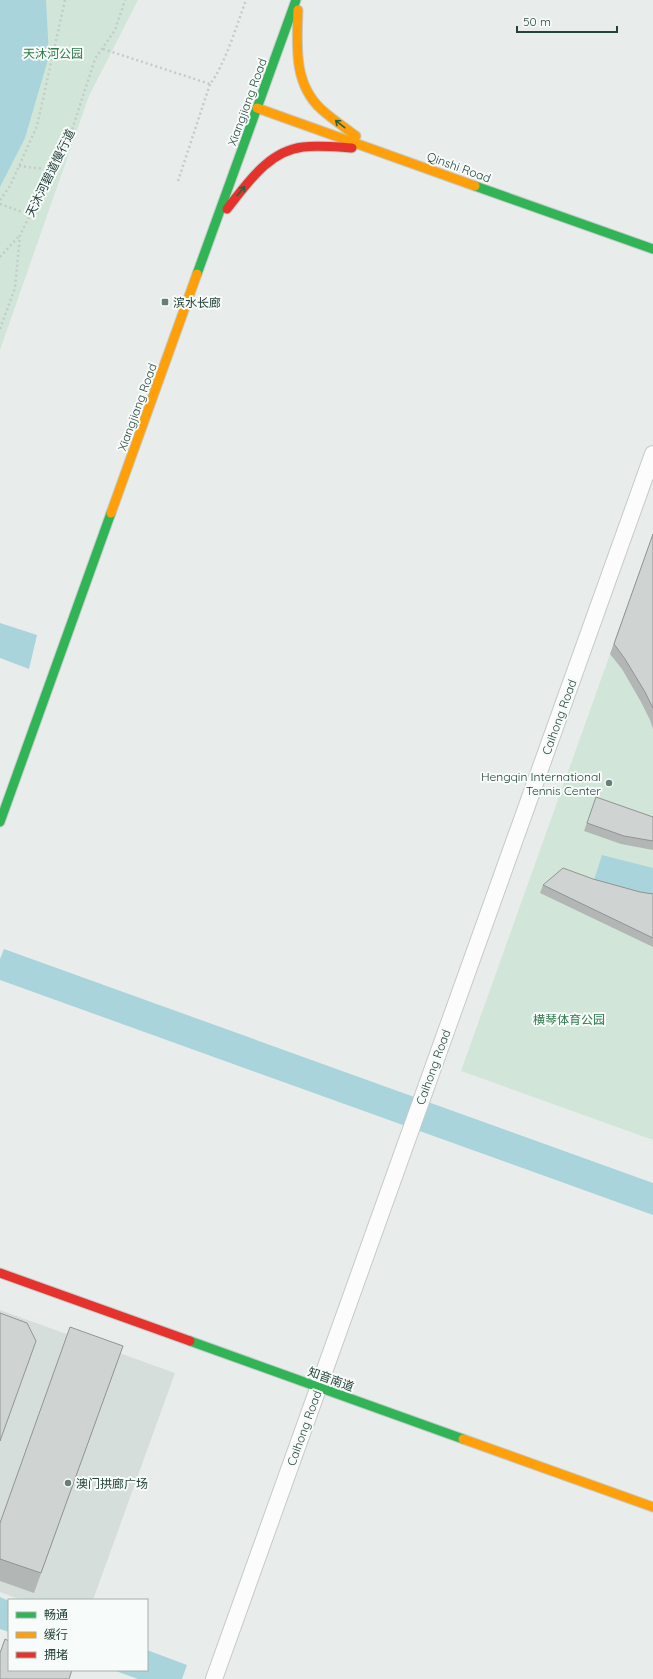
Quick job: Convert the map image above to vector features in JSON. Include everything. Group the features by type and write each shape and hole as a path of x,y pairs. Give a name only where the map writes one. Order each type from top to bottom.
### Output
{"main road":[{"name":"Xiangjiang Road","path":"0,822 297,0"},
{"path":"297,0 299,70 305,88 316,105 371,148"},
{"name":"Qinshi Road","path":"257,108 653,249"},
{"path":"216,221 258,171 273,158 282,153 296,148 311,147 371,148"},
{"name":"知音南道","path":"0,1273 653,1507"}],"street":[{"name":"Caihong Road","path":"214,1679 653,454"}],"path":[{"path":"0,200 10,186 37,126 64,0"},
{"name":"天沐河碧道慢行道","path":"0,329 15,288 20,235 70,136 95,59 115,30 125,0"},
{"path":"178,181 210,84 215,78 221,64 246,0"},
{"path":"103,49 210,84"},
{"path":"19,166 53,170"},
{"path":"0,204 30,215"},
{"path":"0,257 20,235"}],"shaded area":[{"name":"澳门拱廊广场","path":"0,1310 175,1373 93,1599 18,1599 0,1592"}],"green space":[{"name":"天沐河公园","path":"0,0 138,0 89,96 0,350"},
{"name":"横琴体育公园","path":"653,534 653,1140 461,1071"}],"water":[{"path":"0,0 46,0 49,56 25,138 0,187"},
{"path":"0,623 37,635 29,669 0,658"},
{"path":"602,855 653,868 653,898 593,883"},
{"path":"4,949 653,1183 653,1215 0,980 0,959"},
{"path":"0,1597 8,1601 8,1632 0,1629"},
{"path":"148,1650 187,1665 182,1679 138,1679 116,1671 148,1671"}],"building":[{"path":"653,534 653,708 625,659 614,644"},
{"path":"596,797 653,817 653,841 624,836 587,823"},
{"path":"563,868 593,879 640,892 653,894 653,938 543,885"},
{"path":"0,1313 27,1323 36,1341 0,1441"},
{"path":"70,1327 123,1346 41,1573 0,1559 0,1523"},
{"path":"5,1639 8,1640 8,1671 72,1671 69,1679 0,1679 0,1653"}],"traffic: fast":[{"path":"197,274 296,0"},
{"path":"475,186 653,249"},
{"path":"0,822 111,513"},
{"path":"190,1341 463,1439"}],"traffic: slow":[{"path":"298,10 297,50 301,75 305,87 312,99 321,109 356,136"},
{"path":"257,108 475,186"},
{"path":"111,513 197,274"},
{"path":"463,1439 653,1507"}],"traffic: jam":[{"path":"227,209 259,170 279,155 291,150 309,146 352,148"},
{"path":"0,1273 190,1341"}],"place":[{"name":"滨水长廊","path":"165,302"},
{"name":"Hengqin International Tennis Center","path":"609,783"},
{"name":"澳门拱廊广场","path":"68,1483"}]}
